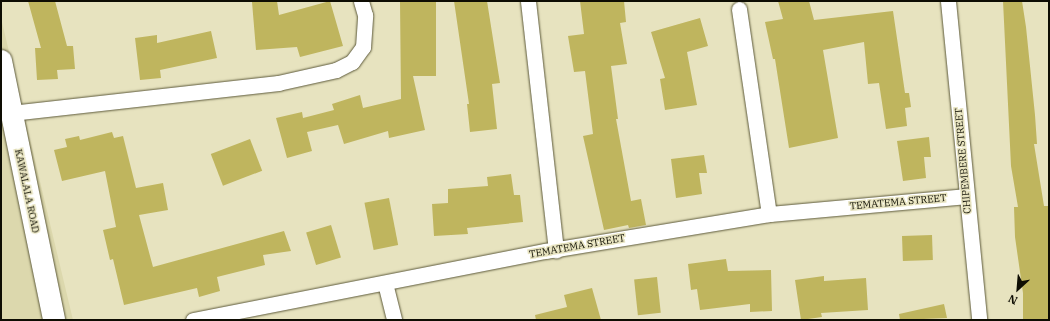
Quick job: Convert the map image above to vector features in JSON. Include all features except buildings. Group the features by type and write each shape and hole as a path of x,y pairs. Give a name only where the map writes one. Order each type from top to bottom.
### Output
{"street":[{"path":"11,113 278,83 336,70 352,62 363,47 365,15 361,1"},
{"path":"528,1 556,250"},
{"name":"CHIPEMBERE STREET","path":"948,1 965,196 980,320"},
{"path":"739,9 769,214"},
{"name":"KAWALALA ROAD","path":"1,61 54,320"},
{"name":"TEMATEMA STREET","path":"193,320 556,250 769,214 965,196"},
{"path":"385,283 394,320"}],"shaded area":[{"path":"1,18 73,320 1,320"}]}
